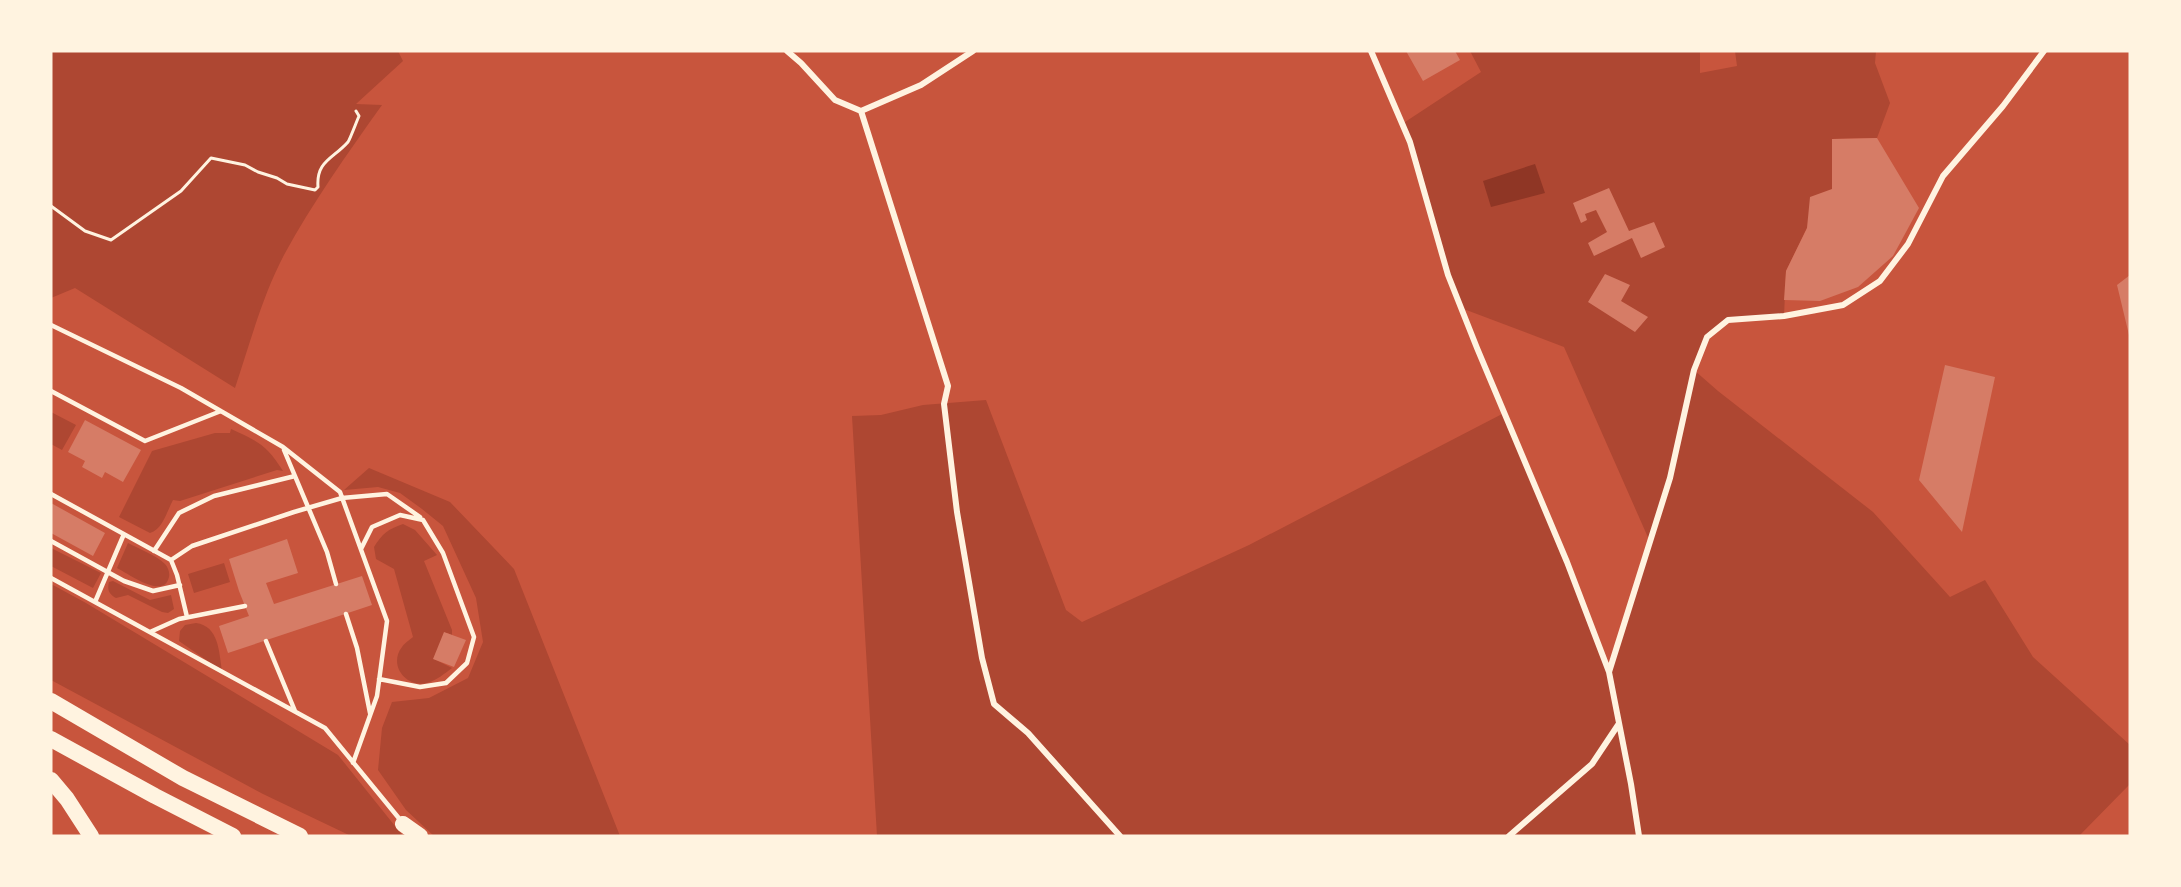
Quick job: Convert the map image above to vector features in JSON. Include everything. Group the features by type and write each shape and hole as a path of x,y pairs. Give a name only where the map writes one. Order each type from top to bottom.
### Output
{"highway":[{"path":"51,701 183,778 300,836"},
{"path":"51,739 233,836"},
{"path":"51,780 67,799 91,836"},
{"path":"403,824 420,836"}],"street":[{"path":"787,51 835,100 861,111 921,85 973,51"},
{"path":"1371,51 1410,142 1448,275 1567,562 1608,672 1639,836"},
{"path":"1608,672 1670,478 1694,370 1707,337 1728,320 1784,316 1843,305 1880,281 1908,244 1943,176 2003,106 2044,51"},
{"path":"861,111 948,386 944,404 957,513 982,658 994,704 1028,733 1120,836"},
{"path":"1509,836 1592,764 1618,725"}],"lane":[{"path":"51,325 181,388 283,447 340,492 387,621 377,696 353,763"},
{"path":"51,391 145,441 220,411"},
{"path":"283,447 327,552 336,584"},
{"path":"154,550 179,513 214,496 295,476"},
{"path":"51,494 171,560 180,585 187,617"},
{"path":"171,560 192,546 308,508 342,498 387,494 423,520 442,553 474,637 467,663 446,683 420,687 380,679"},
{"path":"361,549 372,527 400,515 423,520"},
{"path":"95,602 124,534"},
{"path":"51,541 124,581 153,591 180,585"},
{"path":"51,578 325,728 403,824"},
{"path":"150,632 187,617 245,606"},
{"path":"346,614 357,648 370,715"},
{"path":"266,640 296,711"}],"path":[{"path":"51,206 85,231 111,240 181,191 211,158 245,165 287,184 315,190 318,187 317,177 325,161 350,141 352,128 359,116 356,111"}],"shaded area":[{"path":"51,51 398,51 403,61 356,104 382,105 343,160 284,255 263,304 235,388 75,288 51,298"},
{"path":"1470,51 1700,51 1700,73 1737,66 1735,51 1876,51 1875,63 1890,103 1877,138 1832,139 1832,189 1807,228 1786,271 1784,316 1728,320 1707,337 1694,370 1873,512 1950,597 1985,580 2033,657 2130,745 2130,784 2079,836 877,836 852,416 881,415 923,405 986,400 1066,610 1082,622 1249,545 1504,413 1608,670 1650,542 1564,347 1461,308 1402,124 1481,72"},
{"path":"1535,164 1545,193 1491,207 1483,181"},
{"path":"51,412 76,425 62,450 51,444"},
{"path":"231,429 261,445 272,455 283,471 277,470 180,501 173,500 161,524 150,533 119,517 152,451 215,433 230,433"},
{"path":"369,468 450,502 514,569 620,836 434,836 406,810 378,770 382,728 392,702 429,698 468,678 483,642 476,598 443,526 400,493 378,487 344,490"},
{"path":"403,524 415,530 437,555 424,561 452,630 452,635 447,633 434,659 452,668 427,683 419,684 406,679 398,668 398,654 413,637 394,569 376,559 374,547 386,533"},
{"path":"128,543 165,564 169,574 166,583 154,586 137,580 117,568"},
{"path":"51,548 101,573 93,588 51,566"},
{"path":"224,563 230,582 194,593 188,574"},
{"path":"113,581 150,600 171,595 174,609 168,613 162,612 128,595 116,598 108,590 109,582"},
{"path":"51,584 338,755 403,836 351,836 263,794 51,680"},
{"path":"196,623 204,625 214,634 219,648 222,671 179,641 180,631 185,625"}],"building":[{"path":"1406,51 1455,51 1460,60 1423,81"},
{"path":"1877,138 1919,208 1893,256 1858,287 1820,301 1784,300 1786,271 1807,228 1810,197 1832,189 1832,139"},
{"path":"1609,188 1629,231 1654,222 1665,247 1641,258 1632,238 1594,256 1588,243 1607,232 1596,210 1585,214 1587,220 1581,223 1573,203"},
{"path":"1605,274 1630,285 1621,301 1648,317 1635,332 1588,302"},
{"path":"2130,275 2130,335 2129,335 2117,285"},
{"path":"1945,365 1995,377 1962,532 1919,480"},
{"path":"85,420 141,450 123,482 105,472 102,478 82,467 85,461 68,452"},
{"path":"51,503 105,533 93,556 51,533"},
{"path":"287,539 298,573 266,583 274,604 362,576 372,605 228,653 219,626 249,616 229,559"},
{"path":"444,632 466,640 454,667 433,659"}]}
